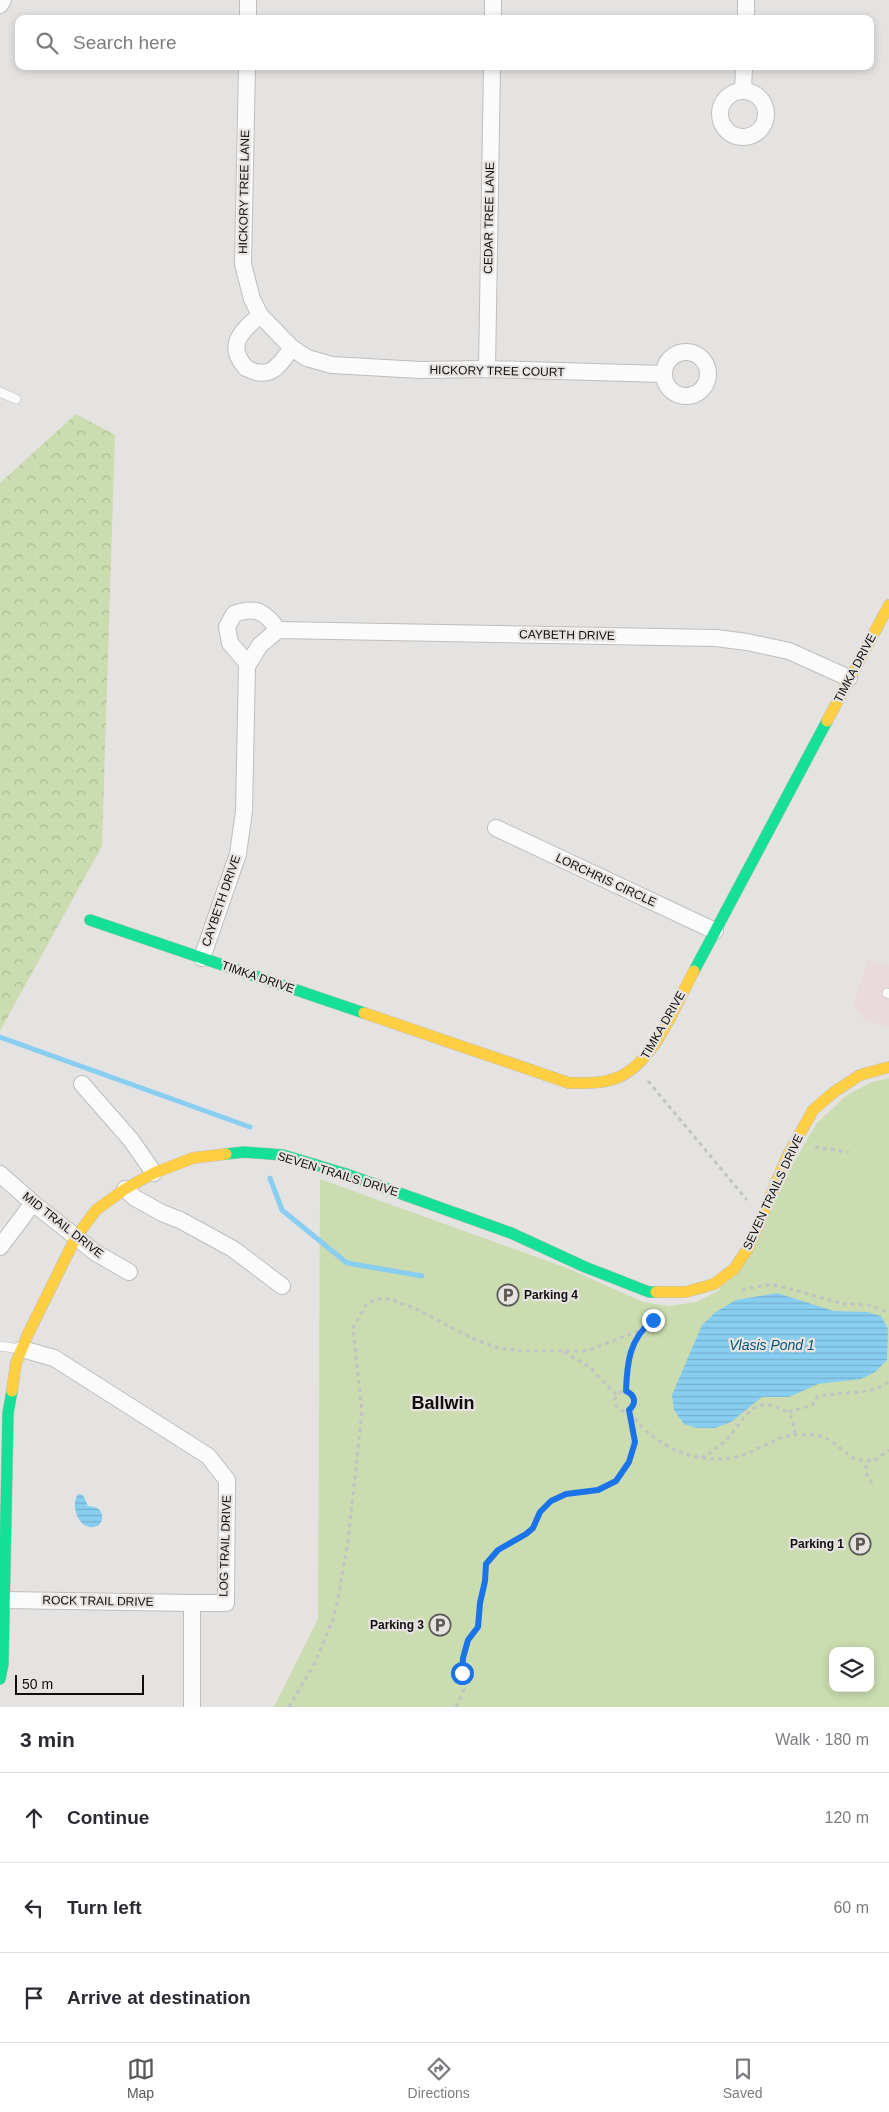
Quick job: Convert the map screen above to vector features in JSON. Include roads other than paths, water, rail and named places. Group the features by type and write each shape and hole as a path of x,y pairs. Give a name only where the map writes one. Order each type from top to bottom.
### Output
{"street":[{"path":"0,5 3,0"},
{"path":"248,0 248,15"},
{"path":"493,0 493,15"},
{"path":"746,0 746,15"},
{"name":"HICKORY TREE LANE","path":"247,70 243,264 252,299 260,315 292,348 307,358 332,365"},
{"name":"CEDAR TREE LANE","path":"487,369 492,70"},
{"path":"743,92 744,70"},
{"path":"260,315 244,330 236,345 236,354 246,368 254,372 263,373 271,371 275,369 292,348"},
{"name":"HICKORY TREE COURT","path":"332,365 420,370 487,369 663,374"},
{"name":"TIMKA DRIVE","path":"90,920 569,1083 608,1082 625,1075 640,1064 654,1045 889,605"},
{"path":"248,609 262,613 272,621 278,630 260,645 248,664 230,643 227,627 234,614 248,609"},
{"name":"CAYBETH DRIVE","path":"278,630 716,638 789,651 849,678"},
{"name":"CAYBETH DRIVE","path":"202,958 238,854 244,811 248,664"},
{"name":"LORCHRIS CIRCLE","path":"496,828 715,931"},
{"name":"SEVEN TRAILS DRIVE","path":"0,1679 3,1664 3,1524 8,1413 16,1363 76,1237 96,1210 125,1189 154,1174 193,1158 244,1152 283,1155 346,1174 511,1233 586,1267 649,1292 686,1292 714,1284 734,1268 749,1247 787,1157 813,1110 834,1092 860,1075 889,1067"},
{"path":"82,1084 131,1140 154,1174"},
{"name":"MID TRAIL DRIVE","path":"0,1174 96,1253 129,1272"},
{"path":"125,1189 135,1198 162,1214 180,1220 233,1249 282,1286"},
{"path":"0,1247 33,1203"},
{"name":"LOG TRAIL DRIVE","path":"22,1349 54,1358 208,1456 227,1480 226,1603 192,1603"},
{"name":"ROCK TRAIL DRIVE","path":"4,1600 192,1603"},
{"path":"192,1603 192,1707"}],"lane":[{"path":"0,392 16,398"},
{"path":"0,1346 22,1349"}],"water":[{"name":"Vlasis Pond 1","path":"777,1293 834,1311 867,1312 881,1316 888,1329 887,1360 875,1372 861,1379 818,1384 789,1397 762,1397 731,1422 715,1428 697,1428 684,1424 674,1410 672,1395 702,1325 716,1312 736,1300"},
{"path":"78,1494 83,1495 88,1506 95,1507 101,1511 102,1520 99,1525 87,1526 78,1519 75,1506"}],"waterway":[{"path":"0,1037 250,1127"},
{"path":"270,1178 282,1210 347,1263 422,1276"}],"place":[{"name":"Parking 4","path":"508,1295"},
{"name":"Parking 1","path":"860,1544"},
{"name":"Parking 3","path":"440,1625"}],"district":[{"name":"Ballwin","path":"443,1403"}]}
